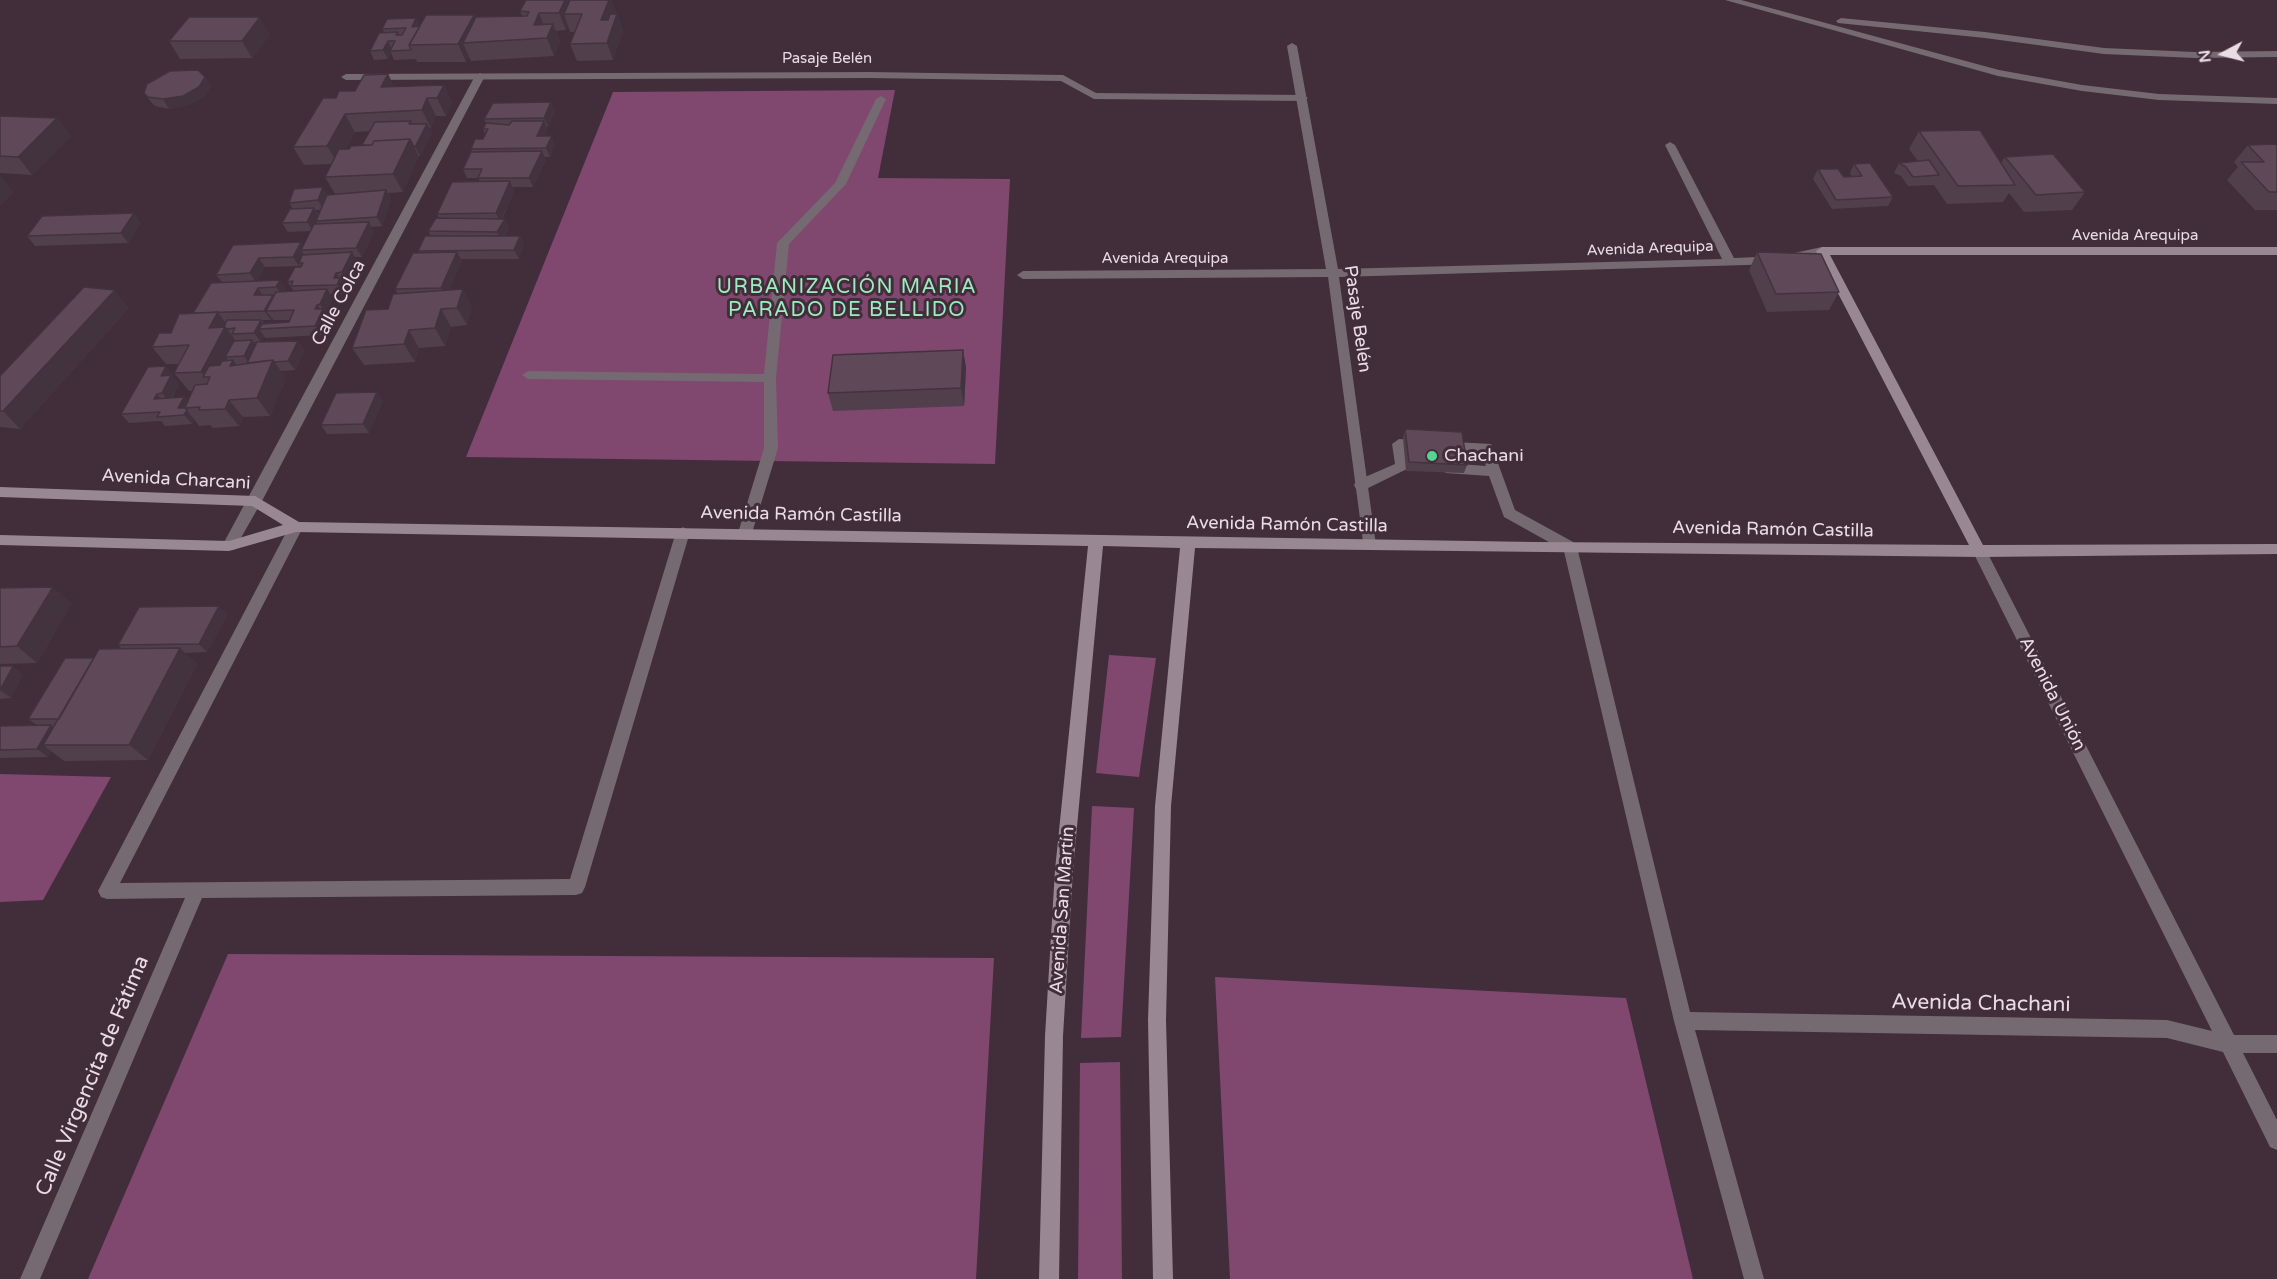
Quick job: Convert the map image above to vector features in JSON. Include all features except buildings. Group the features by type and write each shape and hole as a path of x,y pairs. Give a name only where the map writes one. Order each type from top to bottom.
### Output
{"main road":[{"name":"Avenida Arequipa","path":"1822,251 2277,251"},
{"name":"Avenida Unión","path":"1822,251 1980,552"},
{"name":"Avenida Charcani","path":"0,492 255,501 296,527"},
{"name":"Avenida Ramón Castilla","path":"296,527 745,533 1188,543 1980,552 2277,549"},
{"path":"0,540 229,546 296,527"},
{"name":"Avenida San Martín","path":"1049,1279 1054,1036 1064,870 1096,541"},
{"path":"1163,1279 1157,1020 1163,806 1188,543"}],"street":[{"path":"1730,0 1998,73 2082,88 2159,97 2277,101"},
{"path":"1795,16 1985,35 2104,51 2194,55 2277,54"},
{"name":"Pasaje Belén","path":"1292,46 1333,273 1369,545"},
{"name":"Pasaje Belén","path":"346,76 870,75 1064,78 1094,96 1303,98"},
{"name":"Calle Colca","path":"229,546 480,76"},
{"path":"745,533 771,448 770,378 783,243 840,184 880,99"},
{"path":"1670,145 1730,262"},
{"name":"Avenida Arequipa","path":"1023,275 1333,273 1730,262 1780,260 1822,251"},
{"path":"528,375 770,378"},
{"path":"1361,485 1408,467 1399,444 1486,447 1509,513 1570,547 1683,1022 1754,1279"},
{"path":"1437,468 1494,471"},
{"path":"296,527 107,891 576,887 683,532"},
{"name":"Avenida Unión","path":"1980,552 2277,1140"},
{"name":"Calle Virgencita de Fátima","path":"30,1279 197,890"},
{"name":"Avenida Chachani","path":"1683,1022 2167,1029 2228,1044 2277,1044"}],"shaded area":[{"path":"895,90 878,178 1010,179 995,464 466,457 613,92"},
{"path":"1109,655 1156,658 1139,777 1096,773"},
{"path":"0,774 111,777 43,900 0,902"},
{"path":"1092,806 1134,808 1121,1037 1081,1038"},
{"path":"228,954 994,958 976,1279 88,1279"},
{"path":"1215,977 1626,998 1693,1279 1230,1279"},
{"path":"1120,1062 1122,1279 1078,1279 1080,1063"}],"place":[{"name":"Chachani","path":"1432,456"}],"district":[{"name":"URBANIZACIÓN MARIA PARADO DE BELLIDO","path":"847,300"}]}
